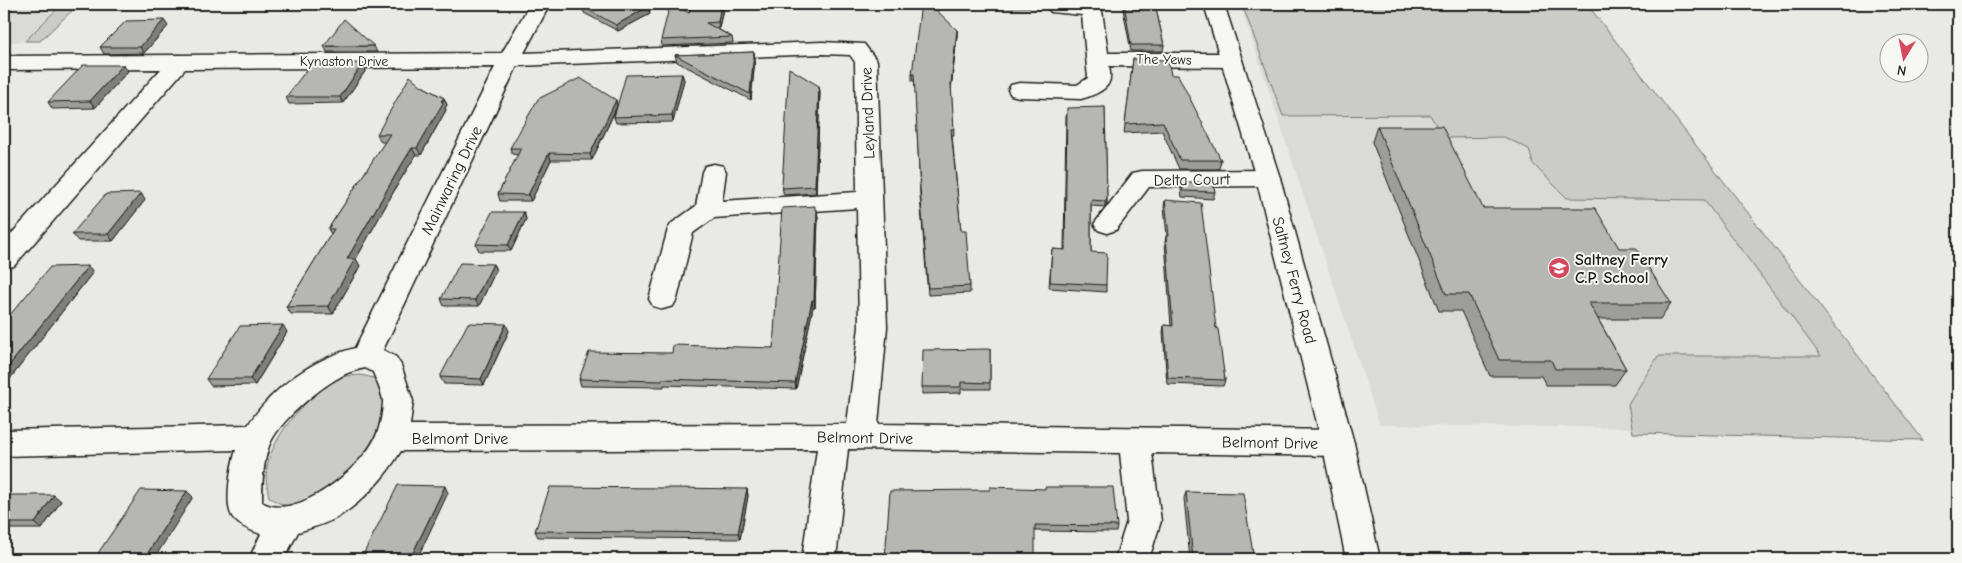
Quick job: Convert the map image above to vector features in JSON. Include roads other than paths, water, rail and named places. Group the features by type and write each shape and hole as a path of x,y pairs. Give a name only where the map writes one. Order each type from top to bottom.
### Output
{"street":[{"name":"Mainwaring Drive","path":"365,357 509,60 540,4"},
{"name":"Saltney Ferry Road","path":"1214,4 1268,178 1338,443 1362,559"},
{"path":"1020,90 1081,92 1098,70 1091,6 1058,8"},
{"name":"Leyland Drive","path":"509,60 822,48 856,49 866,61 873,327 819,559"},
{"name":"Kynaston Drive","path":"4,63 509,60"},
{"name":"The Yews","path":"1098,70 1231,60"},
{"path":"4,259 180,61"},
{"path":"708,210 714,172"},
{"name":"Delta Court","path":"1107,224 1142,179 1268,178"},
{"path":"663,299 682,228 708,210 870,199"},
{"path":"365,357 373,358 386,365 393,380 398,401 392,438 380,457 354,486 325,508 286,522 261,520 245,509 246,478 257,438 277,413 319,374 338,364 365,357"},
{"name":"Belmont Drive","path":"392,438 847,437 1338,443"},
{"path":"4,442 257,438"},
{"path":"1132,559 1144,522 1134,440"},
{"path":"266,559 286,522"}],"place":[{"name":"Saltney Ferry C.P. School","path":"1559,268"}]}
